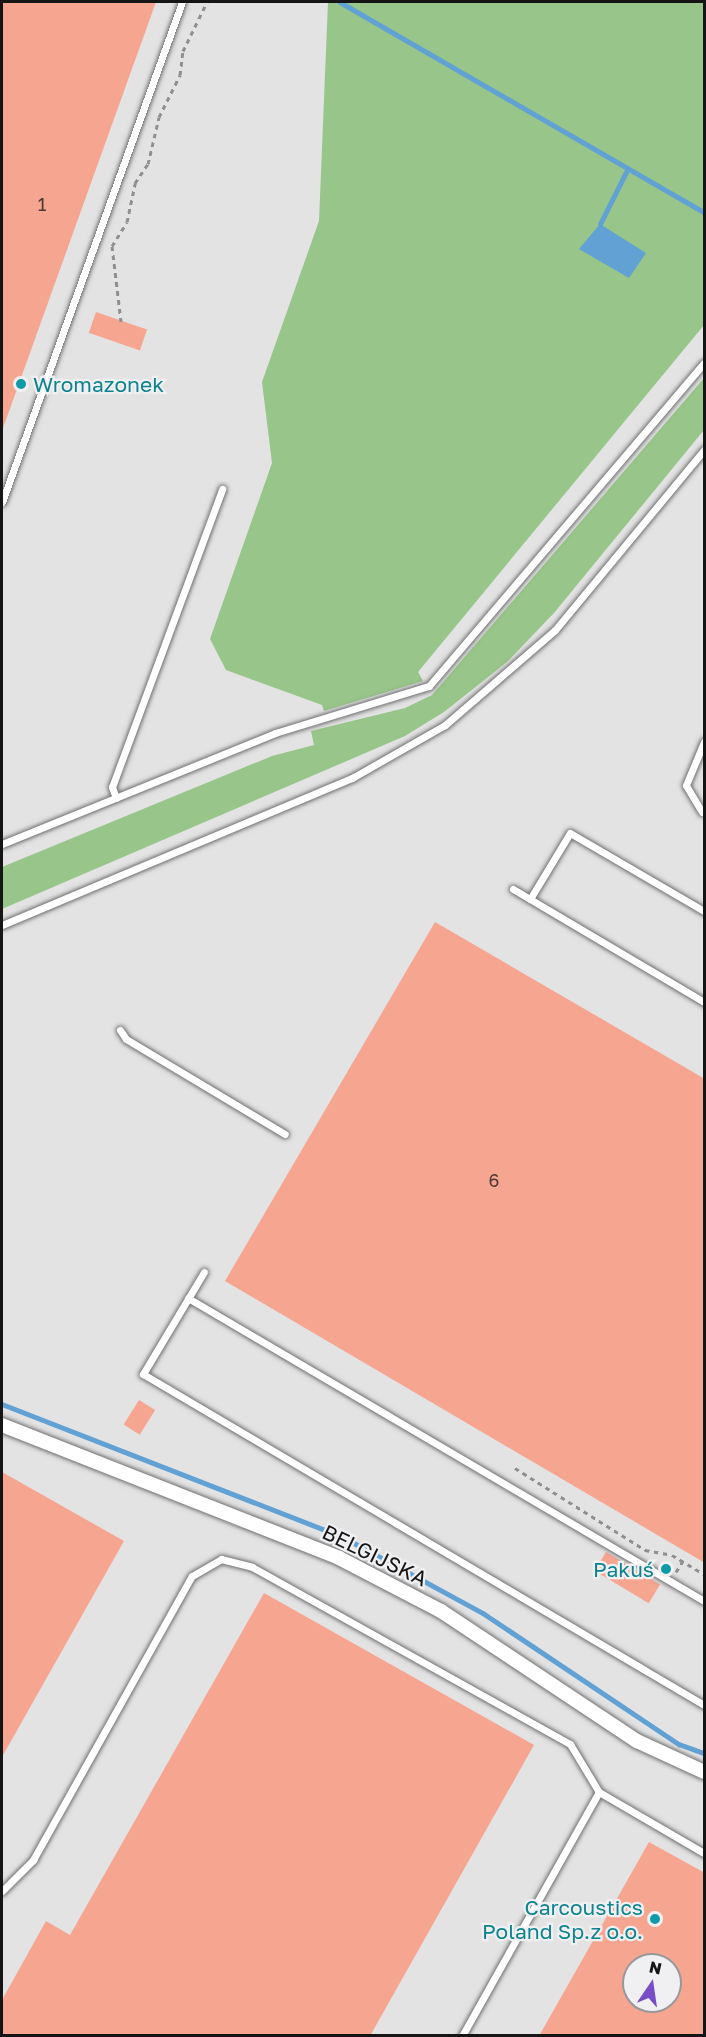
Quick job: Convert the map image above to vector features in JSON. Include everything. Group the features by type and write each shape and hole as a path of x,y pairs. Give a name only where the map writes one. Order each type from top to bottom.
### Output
{"street":[{"name":"BELGIJSKA","path":"2,1425 339,1558 441,1611 637,1741 705,1772"}],"lane":[{"path":"2,502 182,2"},
{"path":"2,844 294,728 429,687 705,363"},
{"path":"2,925 352,778 445,725 555,630 705,450"},
{"path":"116,798 112,787 222,489"},
{"path":"702,812 686,785 705,742"},
{"path":"530,899 570,833 705,911"},
{"path":"513,889 705,1002"},
{"path":"120,1030 126,1039 285,1134"},
{"path":"204,1272 143,1374 705,1705"},
{"path":"188,1298 705,1601"},
{"path":"2,1891 33,1860 192,1576 221,1558 252,1567 570,1744 599,1792 705,1853"},
{"path":"462,2036 599,1792"}],"path":[{"path":"121,321 112,246 127,222 135,183 148,164 159,117 180,75 183,51 207,2"},
{"path":"96,240 112,246"},
{"path":"515,1468 645,1550 672,1555 705,1574"}],"green space":[{"path":"328,2 704,2 704,325 418,672 423,681 324,711 322,705 226,670 210,639 272,463 262,382 319,221"},
{"path":"704,378 704,430 554,613 507,662 444,712 405,736 2,909 2,867 272,756 314,745 311,731 405,708 432,695"}],"water":[{"path":"600,224 646,253 629,278 579,249"}],"building":[{"path":"2,2 156,2 3,428 2,427"},
{"path":"96,312 147,330 140,350 89,333"},
{"path":"435,922 705,1079 705,1563 225,1281"},
{"path":"139,1400 155,1410 140,1435 124,1425"},
{"path":"2,1472 124,1541 2,1757"},
{"path":"606,1552 660,1584 649,1603 595,1571"},
{"path":"264,1593 534,1745 370,2036 2,2036 2,2000 46,1921 70,1935"},
{"name":"Carcoustics Poland Sp.z o.o.","path":"649,1842 705,1873 705,2036 539,2036"}],"waterway":[{"path":"340,2 704,212"},
{"path":"600,224 627,170"},
{"path":"2,1404 343,1537 483,1613 679,1744 704,1753"}],"place":[{"name":"Wromazonek","path":"21,384"},
{"name":"Pakuś","path":"666,1569"},
{"name":"Carcoustics Poland Sp.z o.o.","path":"655,1919"}]}
